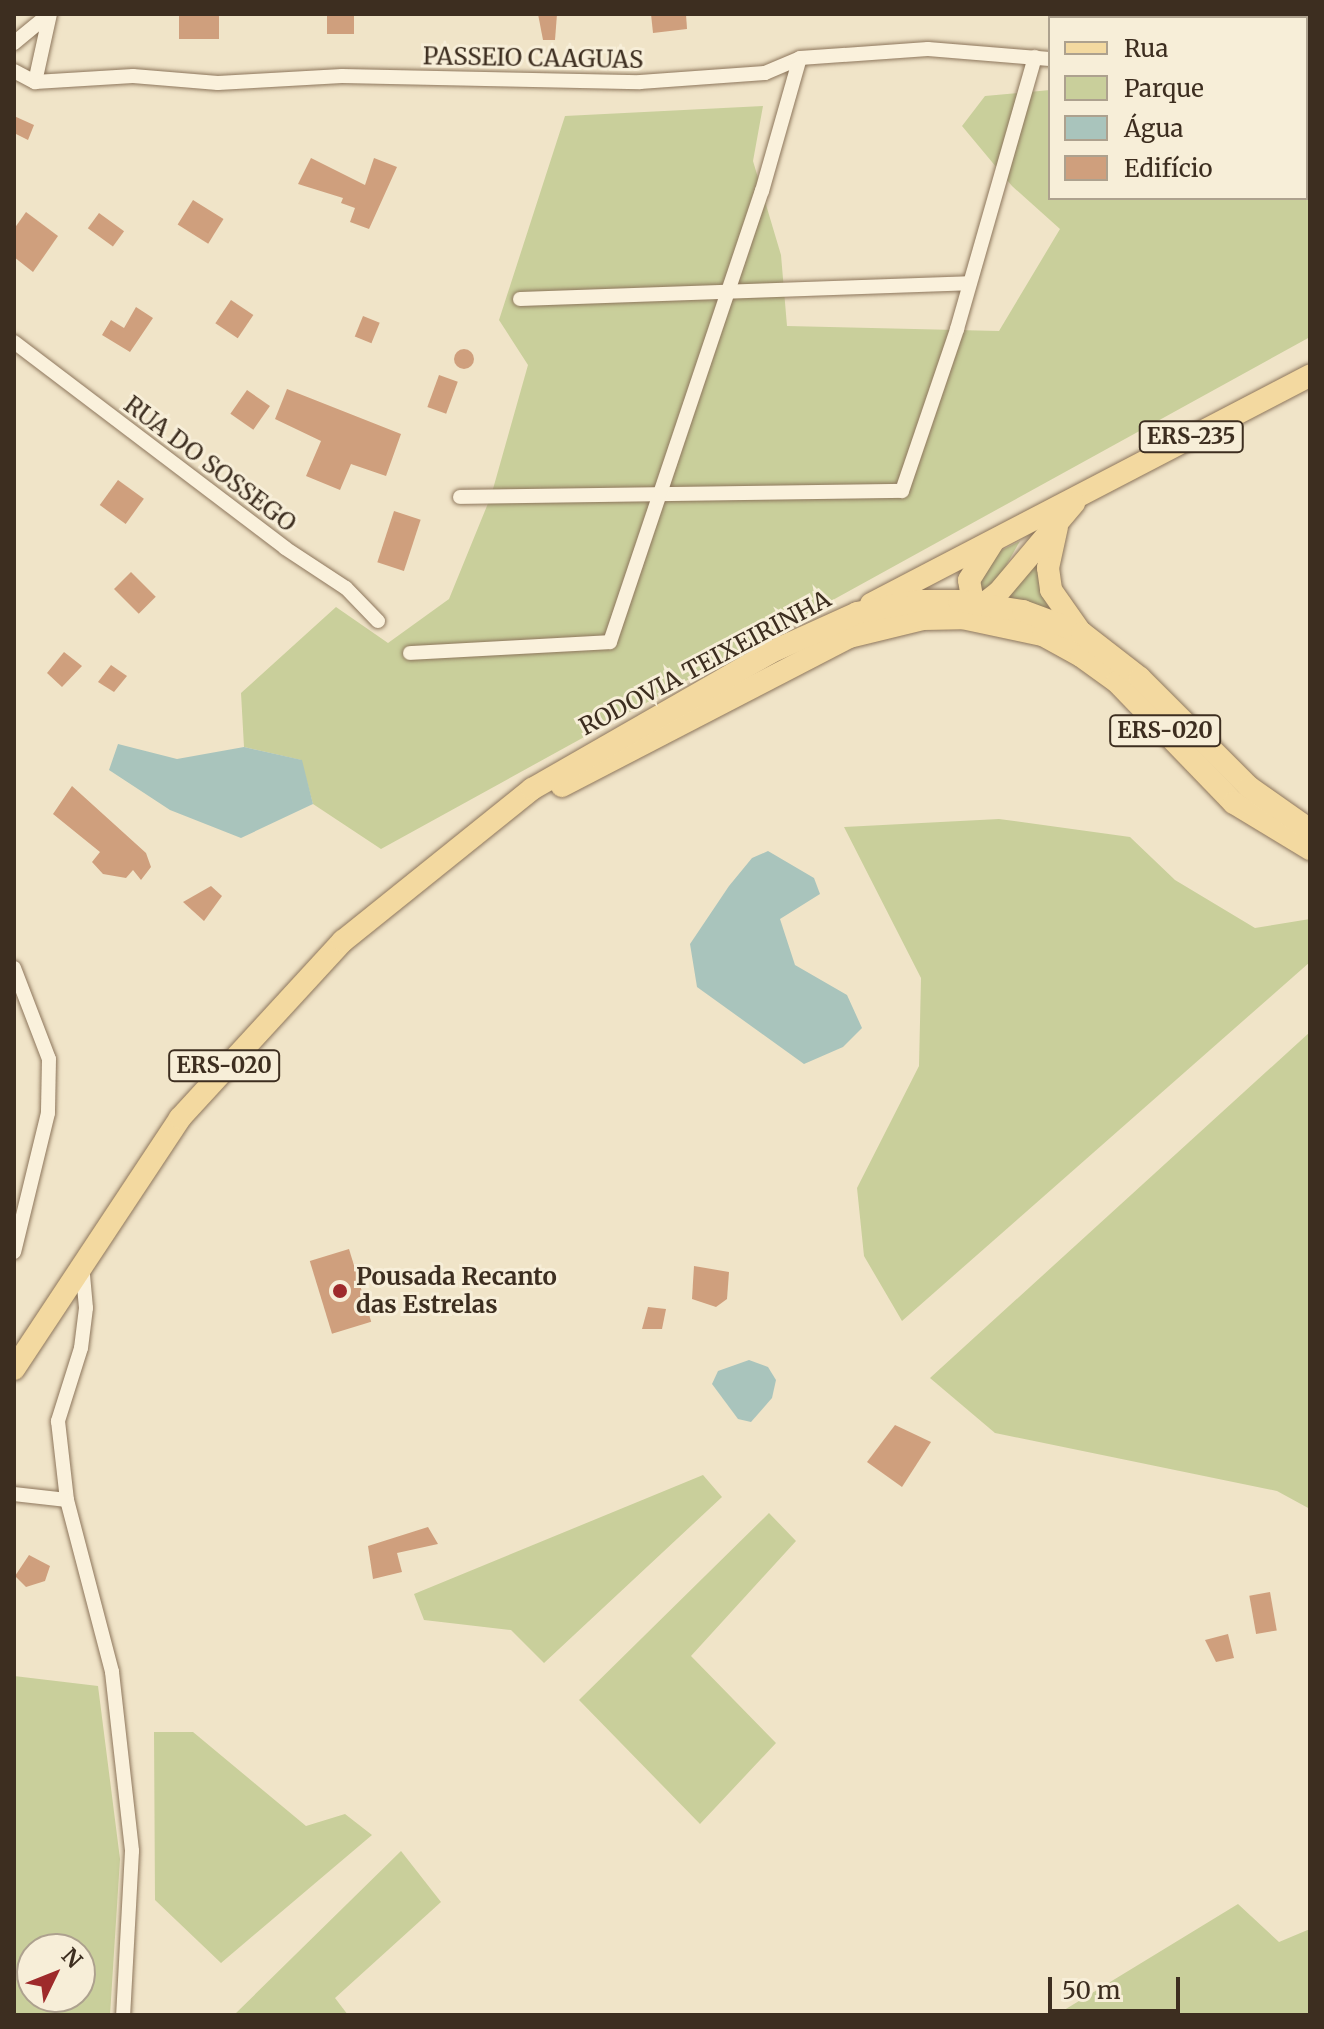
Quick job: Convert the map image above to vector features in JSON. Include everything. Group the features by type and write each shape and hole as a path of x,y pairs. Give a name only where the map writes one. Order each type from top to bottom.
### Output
{"main road":[{"name":"ERS-235","path":"857,613 993,541 1074,503 1310,375"},
{"name":"ERS-235","path":"983,605 1057,527 1074,503"},
{"path":"1057,527 1048,568 1051,590 1082,633"},
{"path":"993,541 969,580 972,597 1012,626"},
{"name":"RODOVIA TEIXEIRINHA","path":"14,1369 81,1260 202,1089 277,1007 380,909 496,819 616,737 857,613 917,601 983,605 1023,611 1082,633 1140,678 1249,787 1310,830"},
{"path":"962,618 983,605"},
{"name":"RODOVIA TEIXEIRINHA","path":"496,819 849,637 923,619 962,618 1012,626 1043,635 1117,682 1234,803 1310,849"}],"street":[{"path":"14,43 50,14"},
{"path":"14,71 35,82 50,14"},
{"name":"PASSEIO CAAGUAS","path":"35,82 133,76 218,83 342,76 640,82 765,73 800,58 928,49 1042,58"},
{"path":"410,653 610,642 663,495 800,58"},
{"path":"460,497 902,491 1042,58"},
{"path":"520,299 730,288 969,283"},
{"name":"RUA DO SOSSEGO","path":"14,342 285,548 346,588 378,621"},
{"path":"14,968 49,1059 48,1113 14,1252"},
{"path":"81,1260 86,1293 81,1348 58,1421 67,1500 112,1672 132,1851 123,2015"},
{"path":"14,1494 67,1500"}],"green space":[{"path":"1048,90 1048,200 1308,200 1310,122 1310,337 381,849 313,804 301,760 244,747 241,693 336,607 388,643 449,599 491,496 528,365 499,320 565,116 763,106 753,161 781,255 787,326 999,331 1060,229 1012,186 962,126 985,96"},
{"path":"1020,541 991,592 977,594 986,558"},
{"path":"1040,555 1042,594 1050,610 1006,599"},
{"path":"999,819 1130,837 1175,880 1255,928 1310,919 1310,962 902,1321 864,1256 857,1188 919,1066 921,978 844,827"},
{"path":"1310,1032 1310,1509 1277,1491 995,1433 930,1378"},
{"path":"703,1475 722,1497 544,1663 511,1630 424,1620 414,1594"},
{"path":"769,1513 796,1541 691,1656 776,1743 700,1824 579,1700"},
{"path":"14,1676 98,1686 120,1859 110,2015 14,2015"},
{"path":"154,1732 193,1732 306,1826 345,1814 372,1835 221,1963 155,1900"},
{"path":"401,1851 441,1902 335,1998 348,2015 234,2015"},
{"path":"1238,1904 1279,1942 1310,1929 1310,2015 1056,2015"}],"water":[{"path":"118,744 177,759 244,747 302,760 313,804 241,838 170,810 109,770"},
{"path":"768,851 814,878 820,894 780,919 795,965 847,995 862,1028 843,1047 804,1064 697,987 690,944 752,858"},
{"path":"749,1360 768,1367 776,1380 772,1398 751,1422 738,1419 712,1384 718,1371"}],"building":[{"path":"179,14 219,14 219,39 179,39"},
{"path":"327,14 354,14 354,34 327,34"},
{"path":"538,14 557,14 555,40 543,40"},
{"path":"651,14 686,14 687,29 653,33"},
{"path":"14,116 34,125 28,140 14,133"},
{"path":"311,158 365,185 374,158 397,167 369,229 350,222 355,208 341,203 343,198 298,184"},
{"path":"193,200 224,219 208,244 178,225"},
{"path":"26,212 58,236 33,272 14,257 14,229"},
{"path":"99,213 124,231 113,247 88,228"},
{"path":"231,300 253,315 238,338 215,323"},
{"path":"136,307 153,318 130,352 102,335 111,320 124,328"},
{"path":"363,316 380,323 371,343 355,336"},
{"path":"464,349 471,352 474,359 471,366 464,369 457,366 454,359 457,352"},
{"path":"439,375 458,382 446,414 427,407"},
{"path":"287,389 401,434 386,476 351,464 340,490 306,476 321,441 275,419"},
{"path":"247,390 270,406 253,430 230,414"},
{"path":"118,480 144,499 126,524 100,505"},
{"path":"394,511 421,520 404,571 377,562"},
{"path":"131,572 156,597 139,614 114,589"},
{"path":"64,652 82,666 62,687 47,673"},
{"path":"111,665 127,676 114,692 98,682"},
{"path":"72,786 146,853 151,867 141,880 133,870 126,878 103,874 92,862 100,852 53,814"},
{"path":"211,886 222,896 204,921 183,902"},
{"name":"Pousada Recanto das Estrelas","path":"349,1249 371,1322 332,1334 310,1261"},
{"path":"694,1266 729,1272 727,1299 716,1307 692,1299"},
{"path":"648,1307 666,1309 662,1329 642,1329"},
{"path":"895,1425 931,1442 902,1487 867,1462"},
{"path":"428,1527 438,1544 397,1553 402,1572 373,1579 368,1546"},
{"path":"29,1555 50,1566 45,1581 26,1587 15,1576"},
{"path":"1270,1592 1277,1630 1256,1634 1249,1596"},
{"path":"1228,1634 1234,1658 1216,1662 1205,1640"}],"place":[{"name":"Pousada Recanto das Estrelas","path":"340,1291"}]}
